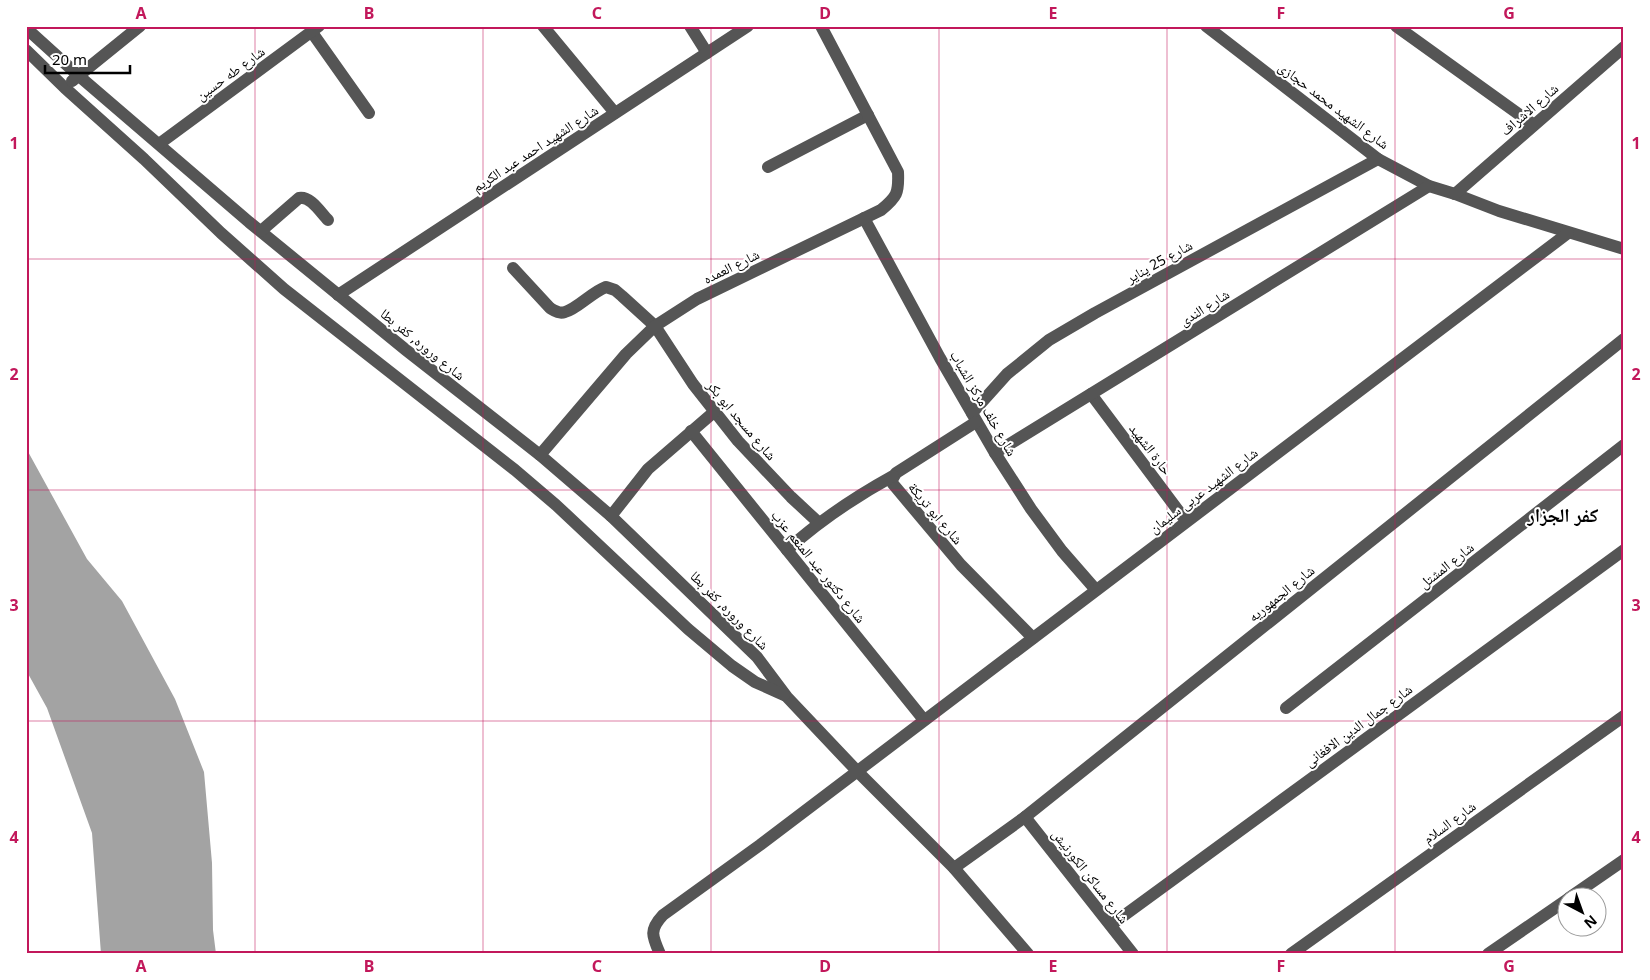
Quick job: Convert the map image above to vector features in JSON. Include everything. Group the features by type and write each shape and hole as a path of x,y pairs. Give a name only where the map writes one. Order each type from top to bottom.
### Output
{"street":[{"path":"64,88 140,26"},
{"path":"543,26 615,113"},
{"path":"690,26 707,53"},
{"name":"شارع الشهيد احمد عبد الكريم","path":"338,295 748,26"},
{"name":"شارع العمده","path":"540,455 626,354 655,326 697,299 881,210 892,201 898,188 898,172 821,26"},
{"name":"شارع الشهيد محمد حجازى","path":"1206,26 1378,159 1429,186 1499,211 1624,249"},
{"path":"1396,26 1534,125"},
{"name":"شارع وروره, كفر بطا","path":"26,28 79,76 261,231 338,295 540,455 611,516 757,657 787,697 954,868 1028,954"},
{"path":"315,29 369,112"},
{"name":"شارع طه حسين","path":"159,144 315,29"},
{"name":"شارع الاشراف","path":"1455,194 1624,47"},
{"name":"شارع وروره, كفر بطا","path":"26,50 64,88 144,159 221,233 284,289 515,470 582,529 688,629 732,666 755,682 787,697"},
{"path":"768,167 868,115"},
{"name":"شارع 25 يناير","path":"974,418 1007,374 1049,340 1096,312 1378,159"},
{"name":"شارع الندى","path":"995,453 1429,186"},
{"path":"261,231 302,197 309,200 328,220"},
{"name":"شارع خلف مركز الشباب","path":"864,218 995,453 1031,509 1096,590"},
{"name":"شارع الشهيد عربى سليمان","path":"660,954 654,940 653,931 655,924 664,915 760,845 1568,233"},
{"name":"شارع مسجد ابو بكر","path":"513,268 550,308 557,312 565,312 606,286 622,296 655,326 714,412 764,470 819,523"},
{"name":"شارع الجمهوريه","path":"954,868 1024,817 1624,339"},
{"name":"حارة الشهيد","path":"1091,394 1186,522"},
{"path":"611,516 648,469 714,412"},
{"name":"شارع ابو تريكة","path":"974,418 896,473 893,476 893,484 967,571 1032,638"},
{"name":"شارع دكتور عبد المنعم عزب","path":"691,431 924,720"},
{"name":"شارع المشتل","path":"1286,708 1624,445"},
{"path":"787,550 819,523 868,490 893,476"},
{"name":"شارع جمال الدين الافغانى","path":"1111,925 1624,550"},
{"name":"شارع السلام","path":"1291,954 1624,716"},
{"name":"شارع مساكن الكورنيش","path":"1024,817 1132,954"},
{"path":"1583,888 1624,860"},
{"path":"1488,954 1558,905"}],"shaded area":[{"path":"26,448 87,559 122,601 175,699 204,772 212,863 213,930 216,954 101,954 92,833 47,708 26,670"}],"district":[{"name":"كفر الجزار","path":"1563,515"}]}
